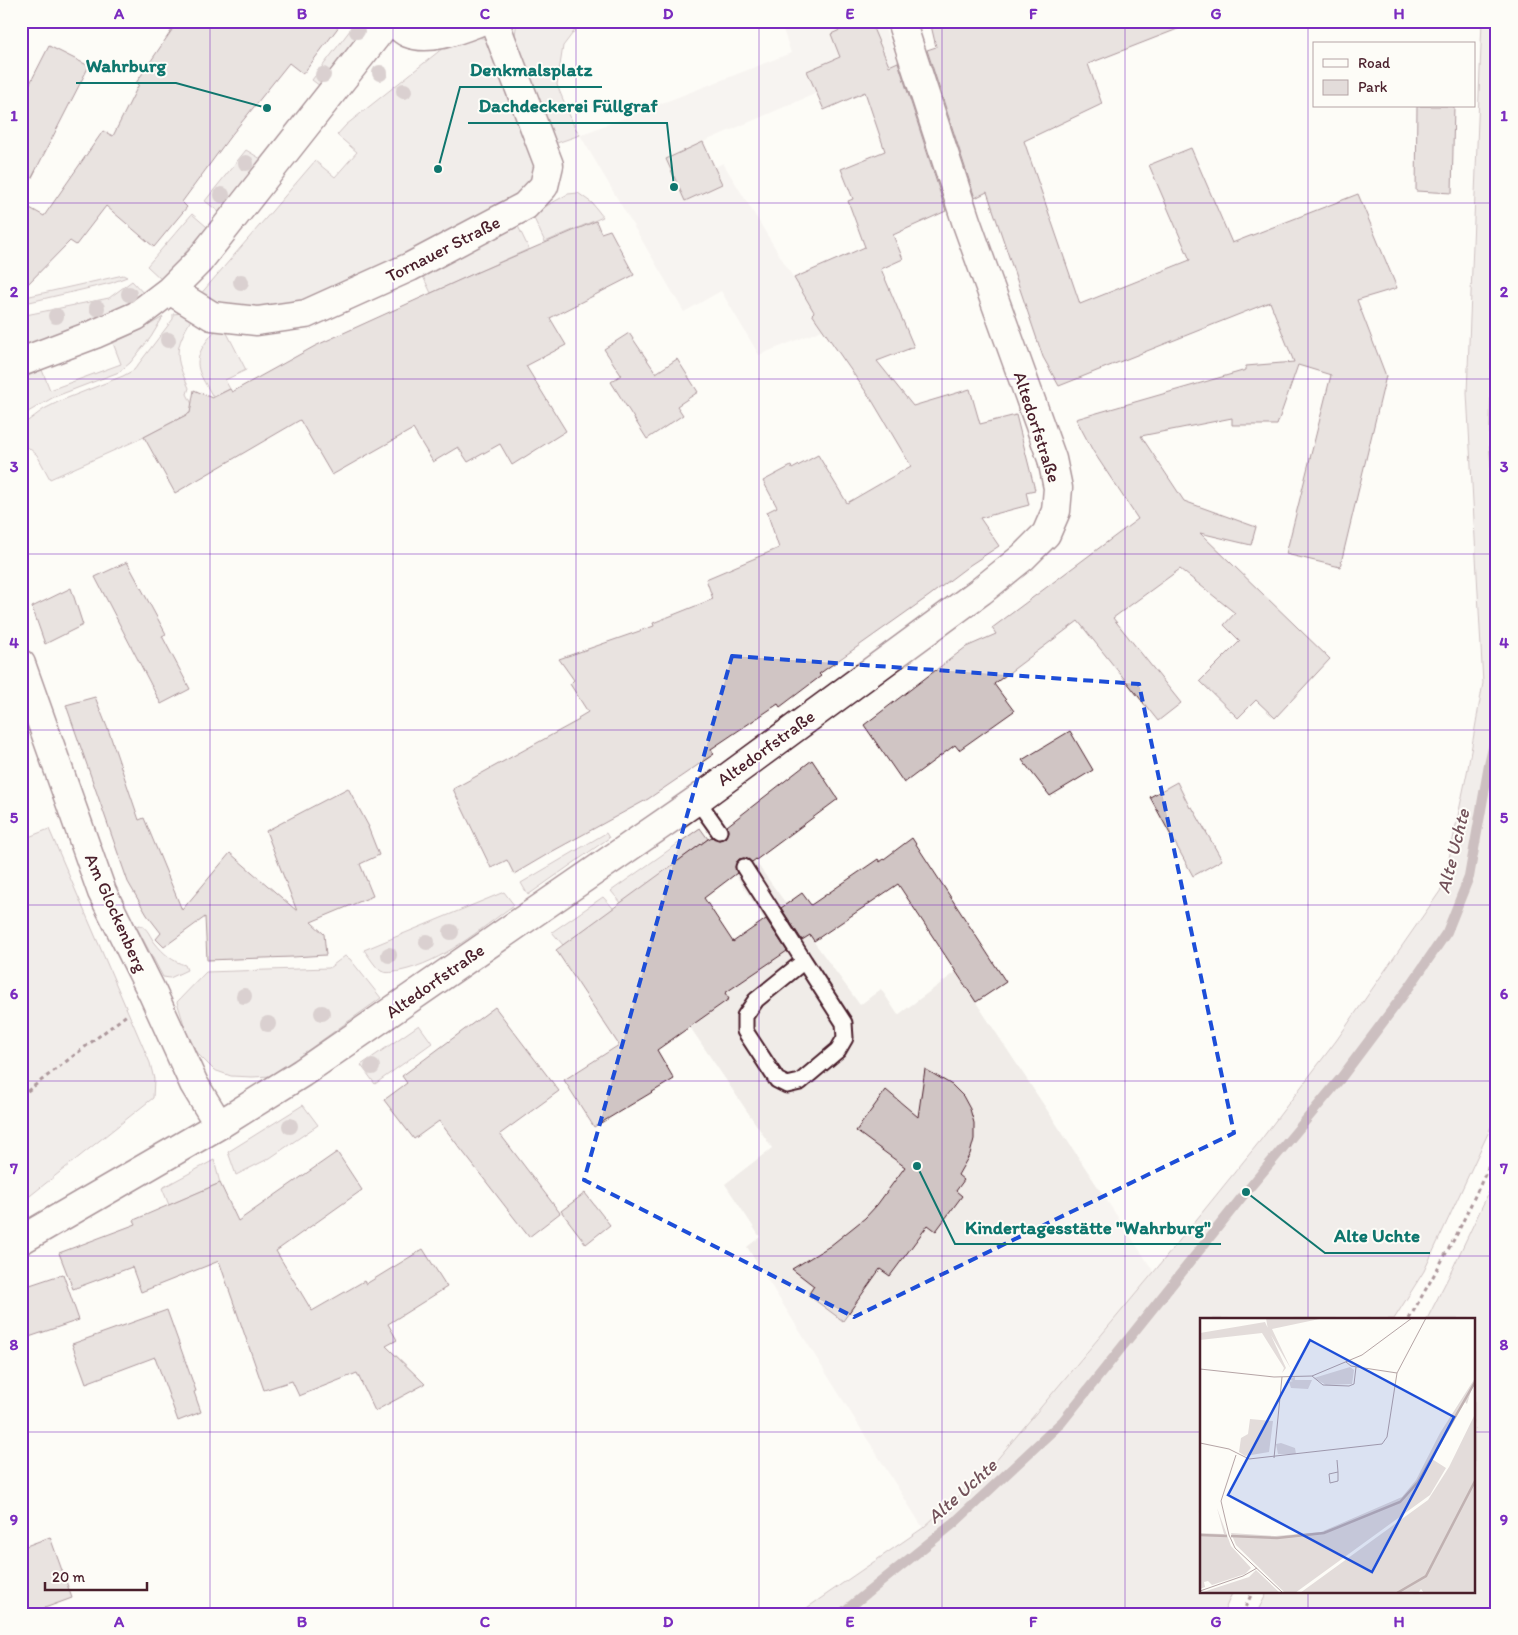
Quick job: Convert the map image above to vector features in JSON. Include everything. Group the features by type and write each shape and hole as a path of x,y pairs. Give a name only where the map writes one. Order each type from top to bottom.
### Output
{"street":[{"path":"21,362 136,316 170,290 199,261 388,21"},
{"path":"392,21 408,33 426,36 446,34 481,21"},
{"name":"Tornauer Straße","path":"170,290 212,316 257,321 306,314 410,267 525,206 544,186 549,165 494,21"},
{"name":"Altedorfstraße","path":"21,1240 219,1125 302,1073 697,800 973,596 1023,557 1046,534 1056,510 1058,488 1052,459 966,221 900,21"},
{"name":"Am Glockenberg","path":"21,664 102,892 153,994 194,1084 219,1125"}],"lane":[{"path":"697,800 718,831"},
{"path":"744,868 804,961 844,1023 846,1038 838,1050 800,1082 787,1085 777,1080 745,1031 745,1016 756,1000 804,961"}],"path":[{"path":"21,1096 153,994"},
{"path":"1410,1318 1457,1234 1497,1149"},
{"path":"1242,1614 1253,1592"}],"highlighted area":[{"path":"732,656 1139,684 1234,1133 854,1317 584,1180"}],"shaded area":[{"path":"780,21 882,21 898,62 817,93 703,142 715,167 723,163 825,329 759,355 721,291 684,312 580,135 791,53"},
{"path":"728,824 860,1005 881,989 898,1015 956,972 1154,1272 995,1462 923,1528 747,1247 760,1237 725,1184 772,1148 690,1027 728,999 725,993 785,952 735,874 708,839"}],"green space":[{"path":"357,21 372,21 320,86 312,80"},
{"path":"517,21 582,21 563,46 557,85 574,126 580,135 551,145 515,35"},
{"path":"1482,21 1497,21 1497,1114 1424,1271 1395,1318 1200,1318 1200,1592 1233,1592 1223,1614 798,1614 923,1528 995,1462 1154,1272 1260,1141 1336,1041 1443,887 1468,768 1483,683 1467,393"},
{"path":"468,36 483,38 493,46 535,160 535,181 515,203 290,309 229,310 199,296 315,161 335,177 357,152 337,135 346,125 443,48"},
{"path":"246,150 261,159 219,212 205,201"},
{"path":"578,193 592,203 603,217 545,242 532,214 568,194"},
{"path":"192,214 207,227 162,280 147,266"},
{"path":"517,224 529,249 431,293 420,270"},
{"path":"123,275 127,277 111,283 21,304 21,298"},
{"path":"132,281 145,295 92,323 24,346 21,344 21,316 109,298"},
{"path":"183,313 192,318 179,345 178,353 181,368 189,388 187,394 195,410 144,437 50,479 37,455 21,441 21,426 44,409 60,401 134,370 173,319 173,314"},
{"path":"163,317 151,337 130,363 119,372 54,397 21,416 21,379 42,370 50,390 121,364 113,343"},
{"path":"217,330 227,333 246,370 225,380 230,389 213,397 201,376 198,364 201,350 211,335"},
{"path":"700,828 708,839 622,904 611,891"},
{"path":"49,829 150,1063 154,1079 153,1098 21,1203 21,840"},
{"path":"606,833 609,838 528,895 521,883"},
{"path":"504,892 514,905 446,953 416,967 391,973 381,971 364,950"},
{"path":"603,897 614,909 563,945 552,932"},
{"path":"140,925 147,930 165,954 176,962 185,965 187,970 170,978 163,977 136,926"},
{"path":"345,956 350,959 381,998 272,1076 231,1076 214,1070 199,1055 187,1034 177,1002 206,972 329,968"},
{"path":"419,1025 432,1043 375,1084 361,1065"},
{"path":"303,1105 318,1125 270,1158 236,1175 228,1152"},
{"path":"214,1160 220,1183 169,1205 162,1188"},
{"path":"1497,1175 1497,1614 1256,1614 1267,1592 1476,1592 1476,1318 1428,1318"}],"building":[{"path":"178,21 343,21 303,74 289,63 229,138 182,202 187,207 154,247 106,206 76,245 70,241 21,291 21,203 44,216 103,131 113,136 139,84 136,83"},
{"path":"860,21 870,21 889,66 898,62 946,211 893,235 903,259 881,269 914,347 877,361 913,406 970,389 980,424 1016,415 1035,490 1026,492 1029,505 980,518 999,546 819,674 821,676 780,707 778,704 711,749 714,754 648,799 514,874 507,860 491,868 453,789 579,720 578,718 588,712 570,684 574,680 559,659 654,626 653,623 713,599 706,579 779,548 767,512 777,507 763,481 791,466 792,469 818,455 847,503 911,466 873,402 812,314 814,312 794,278 865,247 848,201 853,199 841,169 885,151 865,92 824,110 807,71 840,57 831,34"},
{"path":"930,21 1192,21 1193,23 1088,64 1102,104 1024,141 1080,304 1190,260 1149,165 1191,148 1232,243 1358,194 1397,288 1357,300 1386,376 1340,567 1286,554 1331,375 1298,365 1277,425 1232,425 1232,418 1141,436 1184,501 1256,527 1251,545 1200,533 1330,659 1275,718 1256,700 1238,718 1200,681 1240,641 1224,625 1235,613 1180,569 1113,618 1181,703 1158,721 1078,621 994,684 1014,711 959,750 955,745 904,783 864,725 966,647 996,634 992,628 1138,519 1093,451 1076,419 1246,370 1246,366 1294,362 1270,302 1059,386 1043,357 987,192 975,198 927,50 936,47"},
{"path":"49,46 89,66 21,199 21,101"},
{"path":"1417,108 1454,108 1452,193 1416,191"},
{"path":"703,142 722,184 685,201 666,159"},
{"path":"596,221 601,233 610,230 634,275 550,318 566,345 526,366 566,431 512,465 500,444 468,462 458,447 433,462 413,429 332,475 300,420 175,493 144,437 190,413 194,390 212,398 230,389 232,392 315,346 473,274"},
{"path":"629,333 656,373 677,359 698,392 677,406 683,415 647,439 611,382 621,375 604,349"},
{"path":"127,562 166,634 162,636 190,689 161,704 95,577"},
{"path":"71,588 83,625 45,644 32,607"},
{"path":"95,697 139,820 144,818 182,910 230,853 297,911 266,831 348,788 369,827 379,855 360,864 373,896 311,922 324,934 326,955 207,960 205,917 164,947 156,939 161,933 147,915 128,882 66,705"},
{"path":"1070,731 1093,770 1050,796 1022,760"},
{"path":"812,760 838,799 756,860 752,862 744,858 739,859 735,867 737,873 704,898 733,942 766,919 787,951 725,993 729,999 657,1050 674,1079 594,1127 564,1080 619,1045 556,950 708,839 712,837 719,840 725,838 728,831 727,826"},
{"path":"1177,782 1190,808 1192,807 1222,860 1193,876 1150,797"},
{"path":"912,838 1006,982 976,1002 898,884 814,941 810,935 802,940 781,908 802,893 811,905 878,859 880,862"},
{"path":"495,1007 559,1091 500,1134 560,1213 529,1237 439,1121 414,1139 384,1100 407,1083 402,1076"},
{"path":"925,1069 952,1085 963,1096 970,1109 974,1123 974,1139 970,1154 958,1175 964,1180 956,1191 962,1196 936,1231 928,1225 890,1276 880,1269 843,1321 808,1295 814,1286 792,1269 830,1246 865,1218 905,1167 856,1131 886,1090 918,1117"},
{"path":"337,1152 362,1190 276,1251 312,1311 364,1281 366,1284 423,1249 447,1287 388,1324 397,1340 386,1346 425,1384 375,1411 357,1373 299,1396 292,1381 264,1390 219,1261 141,1292 132,1267 73,1289 59,1253 136,1224 134,1220 220,1183 238,1221"},
{"path":"585,1193 610,1225 586,1244 561,1211"},
{"path":"63,1274 79,1320 26,1338 21,1322 21,1288"},
{"path":"167,1310 196,1391 194,1392 201,1412 178,1421 155,1357 86,1383 72,1344"},
{"path":"50,1537 72,1598 31,1613 21,1587 21,1548"}],"waterway":[{"name":"Alte Uchte","path":"1497,301 1494,447 1497,488"},
{"name":"Alte Uchte","path":"841,1614 954,1523 1062,1422 1246,1192 1341,1078 1410,986 1447,932 1469,877 1497,731"}],"place":[{"name":"Wahrburg","path":"267,108"},
{"name":"Denkmalsplatz","path":"438,169"},
{"name":"Dachdeckerei Füllgraf","path":"674,187"},
{"name":"Kindertagesstätte \"Wahrburg\"","path":"917,1166"},
{"name":"Alte Uchte","path":"1246,1192"}]}
